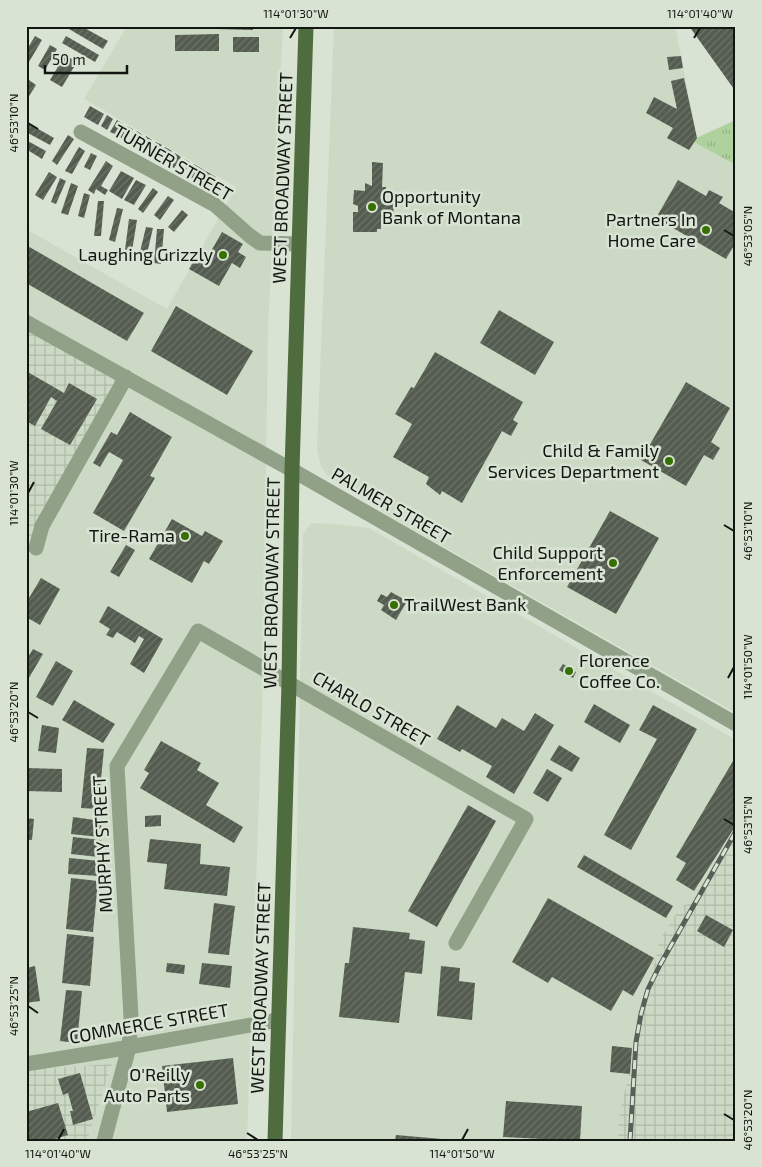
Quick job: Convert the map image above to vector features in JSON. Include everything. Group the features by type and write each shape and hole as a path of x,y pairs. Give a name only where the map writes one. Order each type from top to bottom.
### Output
{"main road":[{"name":"WEST BROADWAY STREET","path":"275,1141 289,684 292,470 306,26"}],"street":[{"name":"TURNER STREET","path":"82,132 215,206 260,243 300,244"},
{"name":"PALMER STREET","path":"26,322 126,376 736,724"},
{"path":"36,548 42,526 126,376"},
{"name":"CHARLO STREET","path":"198,631 526,819 456,943"},
{"name":"MURPHY STREET","path":"104,1141 130,1047 131,1017 117,766 198,631"},
{"name":"COMMERCE STREET","path":"26,1064 278,1020"}],"shaded area":[{"path":"127,26 283,26 268,328 263,684 247,1141 87,1141 112,1065 26,1070 26,560 33,548 26,317 26,229 167,309 236,187 84,99"},
{"path":"334,26 675,26 697,137 736,120 736,713 388,515 326,474 320,464 317,448"},
{"path":"26,317 126,377 26,560"},
{"path":"311,523 369,528 736,740 736,837 699,901 681,906 618,1141 291,1141 303,534"},
{"path":"736,837 736,1141 618,1141 619,1117 660,940 681,906 699,901"},
{"path":"112,1064 87,1141 26,1141 26,1070"}],"green space":[{"path":"736,120 736,165 694,142 697,138"}],"building":[{"path":"71,26 81,26 108,41 103,49 69,29"},
{"path":"216,26 253,26 253,30 216,29"},
{"path":"689,26 736,26 736,92"},
{"path":"219,34 219,51 175,51 175,35"},
{"path":"35,36 42,40 26,67 26,51"},
{"path":"66,36 99,55 95,62 62,43"},
{"path":"233,37 259,37 259,52 233,52"},
{"path":"50,45 57,49 45,70 38,66"},
{"path":"65,55 77,62 62,87 50,80"},
{"path":"681,56 683,68 669,70 667,57"},
{"path":"684,78 697,138 689,150 667,138 673,128 646,113 654,97 677,109 671,81"},
{"path":"29,80 36,85 26,101 26,84"},
{"path":"90,106 104,114 98,125 84,117"},
{"path":"107,115 113,119 107,130 101,126"},
{"path":"117,120 123,124 117,135 110,132"},
{"path":"26,122 54,138 50,145 26,132"},
{"path":"127,126 133,129 126,141 120,137"},
{"path":"137,131 143,135 136,146 130,143"},
{"path":"68,135 74,139 57,165 52,161"},
{"path":"146,136 152,140 146,152 139,148"},
{"path":"26,140 46,151 42,159 26,149"},
{"path":"156,142 162,145 155,157 149,154"},
{"path":"79,147 85,151 72,174 65,171"},
{"path":"165,147 172,151 165,163 158,159"},
{"path":"91,153 97,156 90,170 84,167"},
{"path":"175,153 181,157 174,168 168,165"},
{"path":"184,159 190,162 184,174 178,170"},
{"path":"106,161 113,166 101,186 108,190 105,195 96,189 94,194 88,190"},
{"path":"372,162 383,163 382,187 386,187 386,200 394,201 393,218 381,218 381,229 377,229 377,232 353,232 353,212 358,212 358,206 353,204 354,190 365,191 365,183 372,186"},
{"path":"194,164 216,177 209,188 187,175"},
{"path":"121,171 134,178 122,199 109,191"},
{"path":"49,172 57,177 43,200 35,195"},
{"path":"60,178 66,181 56,204 51,202"},
{"path":"136,180 146,185 134,205 124,200"},
{"name":"Partners In Home Care","path":"678,180 706,196 709,190 723,197 719,203 736,213 736,242 726,259 656,218"},
{"path":"71,183 78,186 68,215 61,213"},
{"path":"153,188 158,192 143,213 138,209"},
{"path":"84,193 90,195 84,218 78,216"},
{"path":"168,196 174,200 160,220 154,215"},
{"path":"98,201 104,201 101,236 94,236"},
{"path":"117,208 123,209 115,242 109,240"},
{"path":"182,210 188,215 174,232 168,227"},
{"path":"129,219 137,220 132,251 125,250"},
{"path":"146,227 153,228 145,262 138,260"},
{"path":"157,229 164,229 161,264 154,263"},
{"path":"222,232 243,244 238,252 246,257 240,268 232,263 219,286 189,269 197,255 206,260"},
{"path":"26,245 144,313 127,341 26,283"},
{"path":"176,306 253,351 227,395 151,351"},
{"path":"499,310 554,342 535,375 480,343"},
{"path":"435,352 523,402 513,420 518,423 511,436 502,431 462,503 442,491 440,495 426,484 429,477 393,457 412,424 395,414 411,387 414,388"},
{"path":"26,371 64,393 69,383 97,399 70,445 41,429 57,401 51,397 35,426 26,421"},
{"path":"686,382 730,408 711,442 720,448 713,460 704,455 686,486 641,460"},
{"path":"130,412 172,437 150,476 155,478 124,531 93,513 123,460 109,452 100,467 93,463 111,432 117,435"},
{"path":"610,511 659,538 616,614 567,587"},
{"path":"172,519 202,536 205,531 223,541 209,564 204,561 192,583 149,559"},
{"path":"126,545 135,550 119,577 110,572"},
{"path":"41,578 60,589 40,625 26,617 26,603"},
{"path":"391,592 407,601 396,620 381,610 384,605 377,601 381,594 387,597"},
{"path":"108,606 163,639 144,673 130,664 144,639 139,636 135,643 117,632 113,638 106,635 110,629 99,622"},
{"path":"33,649 43,654 26,683 26,656 28,657"},
{"path":"56,661 73,671 53,706 36,697"},
{"path":"563,664 576,672 573,678 559,670"},
{"path":"74,700 115,724 103,743 62,720"},
{"path":"594,704 630,725 620,743 584,722"},
{"path":"457,705 496,728 502,718 524,731 535,713 554,725 514,794 486,777 492,766 462,749 460,752 437,739"},
{"path":"653,705 697,729 631,850 604,835 657,739 639,730"},
{"path":"42,725 59,728 56,753 38,751"},
{"path":"161,741 201,763 197,770 219,783 206,805 243,827 234,843 140,788 149,773 144,770"},
{"path":"559,745 580,758 572,772 550,760"},
{"path":"87,748 104,749 98,809 81,808"},
{"path":"736,756 736,825 694,891 676,880 686,863 676,857"},
{"path":"26,768 62,769 62,792 26,791"},
{"path":"547,769 562,778 548,802 533,793"},
{"path":"468,805 496,821 437,927 408,911"},
{"path":"161,815 161,826 145,827 145,816"},
{"path":"73,817 102,821 100,837 71,834"},
{"path":"26,818 34,819 32,840 26,840"},
{"path":"73,837 101,840 99,857 71,854"},
{"path":"150,839 201,844 200,864 230,867 227,896 164,889 167,864 147,862"},
{"path":"584,855 673,906 666,918 577,867"},
{"path":"69,858 100,861 99,876 68,874"},
{"path":"71,878 98,881 93,932 66,929"},
{"path":"548,898 654,958 633,996 623,990 611,1011 552,977 548,983 512,962"},
{"path":"214,903 235,906 229,955 208,953"},
{"path":"706,915 733,930 724,947 697,931"},
{"path":"353,927 410,933 409,939 425,941 422,974 405,972 399,1023 339,1017 345,963 349,963"},
{"path":"67,934 94,937 90,986 62,983"},
{"path":"167,963 185,965 184,974 166,972"},
{"path":"202,963 232,966 230,988 199,984"},
{"path":"35,966 40,1001 26,1003 26,968"},
{"path":"441,966 460,968 459,981 475,983 472,1020 437,1016"},
{"path":"66,990 82,991 77,1043 60,1041"},
{"path":"612,1046 632,1048 630,1074 610,1072"},
{"name":"O'Reilly Auto Parts","path":"233,1058 238,1104 167,1112 162,1066"},
{"path":"80,1073 93,1119 73,1125 70,1111 73,1111 68,1093 63,1095 58,1079"},
{"path":"506,1101 582,1106 580,1141 503,1137"},
{"path":"58,1103 68,1135 48,1141 26,1141 26,1112"},
{"path":"396,1135 442,1139 442,1141 395,1141"}],"railway":[{"path":"630,1141 636,1042 648,989 736,831"}],"place":[{"name":"Opportunity Bank of Montana","path":"372,207"},
{"name":"Partners In Home Care","path":"706,230"},
{"name":"Laughing Grizzly","path":"223,255"},
{"name":"Child & Family Services Department","path":"669,461"},
{"name":"Tire-Rama","path":"185,536"},
{"name":"Child Support Enforcement","path":"613,563"},
{"name":"TrailWest Bank","path":"394,605"},
{"name":"Florence Coffee Co.","path":"569,671"},
{"name":"O'Reilly Auto Parts","path":"200,1085"}]}
